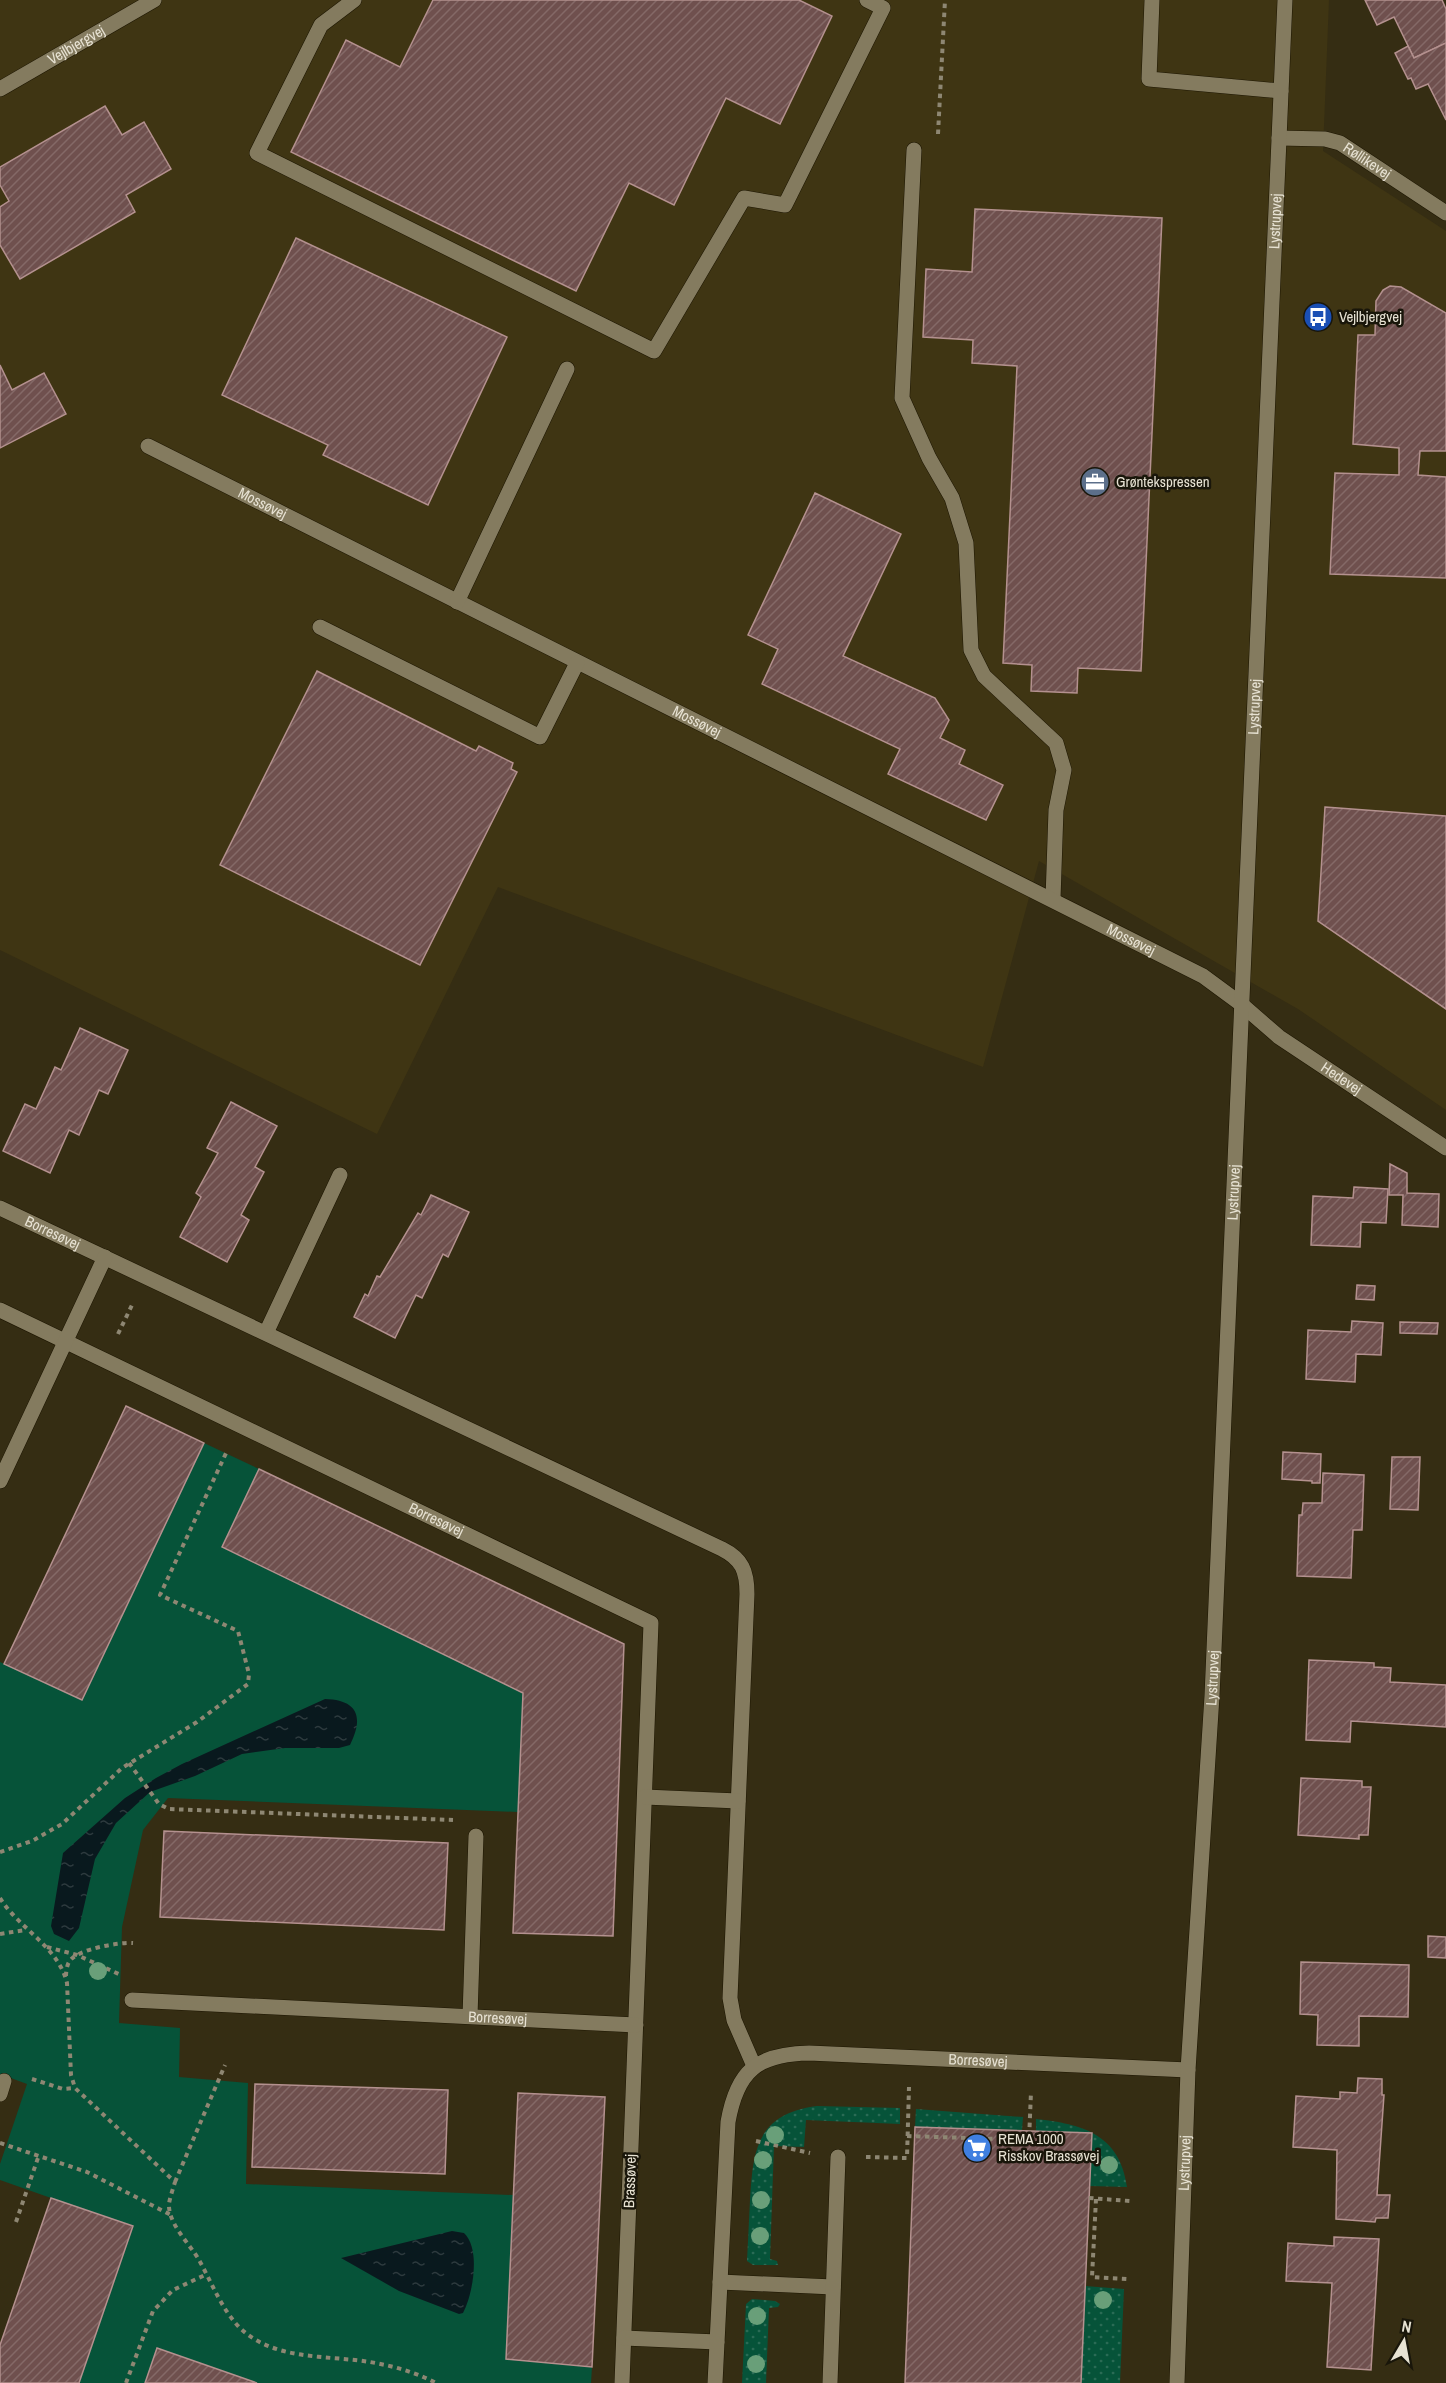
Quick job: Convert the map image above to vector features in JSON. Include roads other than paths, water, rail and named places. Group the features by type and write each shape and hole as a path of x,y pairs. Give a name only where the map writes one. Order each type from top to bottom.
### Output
{"street":[{"name":"Vejlbjergvej","path":"0,89 154,0"},
{"path":"354,0 321,25 258,153 654,351 744,198 785,205 883,8 867,0"},
{"path":"1152,0 1149,79 1281,90"},
{"name":"Lystrupvej","path":"1177,2383 1188,2070 1212,1696 1284,0"},
{"name":"Røllikevej","path":"1279,138 1325,139 1340,143 1446,213"},
{"path":"914,150 902,398 929,458 952,498 966,543 971,650 984,676 1056,742 1064,770 1056,810 1053,899"},
{"path":"457,602 567,369"},
{"name":"Mossøvej","path":"148,446 577,663 1053,899 1203,976 1241,1004"},
{"path":"320,627 540,737 577,663"},
{"name":"Hedevej","path":"1241,1004 1279,1037 1446,1148"},
{"path":"266,1333 340,1175"},
{"name":"Borresøvej","path":"0,1208 737,1558 745,1569 747,1583 730,1998 734,2020 754,2066 771,2057 795,2053 911,2056 1188,2070"},
{"path":"0,1481 105,1257"},
{"name":"Borresøvej","path":"0,1310 651,1623 636,2025 132,2000"},
{"path":"645,1797 738,1801"},
{"path":"470,2016 476,1836"},
{"name":"Brassøvej","path":"622,2383 636,2025"},
{"path":"716,2383 727,2132 730,2111 737,2090 754,2066"},
{"path":"830,2383 838,2157"},
{"path":"720,2282 833,2287"},
{"path":"624,2338 717,2342"}],"water":[{"path":"325,1699 345,1703 355,1712 357,1726 350,1745 339,1748 285,1748 242,1754 195,1776 150,1792 116,1823 95,1859 79,1928 69,1941 54,1934 51,1926 63,1853 125,1798 182,1764"},
{"path":"452,2231 464,2233 469,2240 474,2260 470,2295 463,2313 459,2314 399,2291 341,2258"}],"place":[{"name":"Vejlbjergvej","path":"1318,317"},
{"name":"Grøntekspressen","path":"1095,482"},
{"name":"REMA 1000 Risskov Brassøvej","path":"977,2148"}]}
